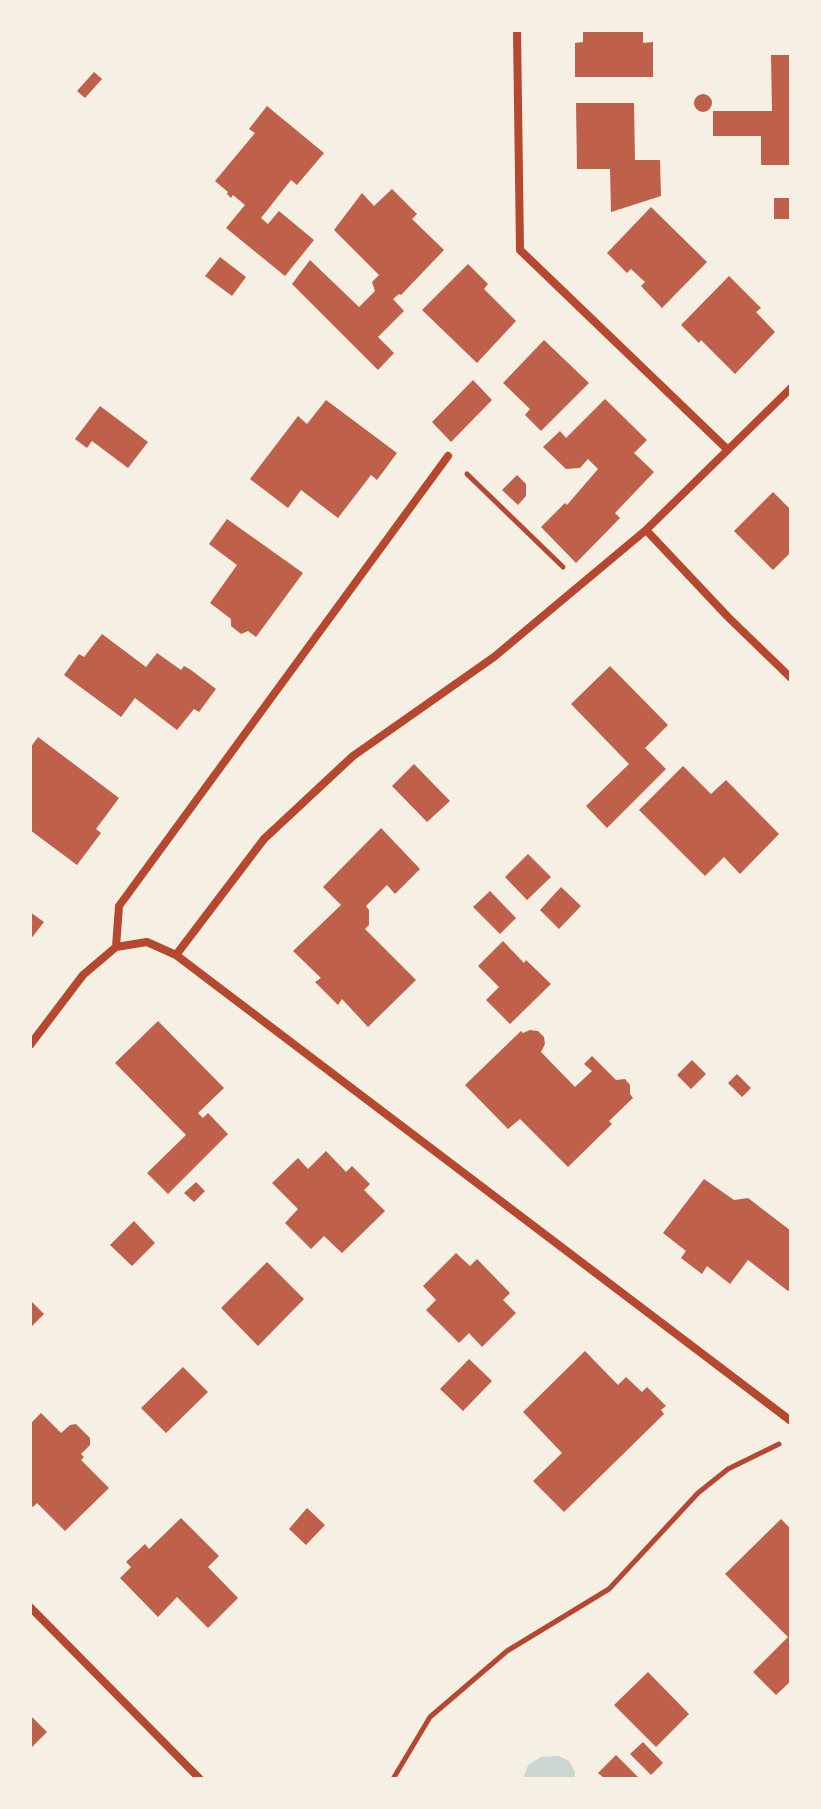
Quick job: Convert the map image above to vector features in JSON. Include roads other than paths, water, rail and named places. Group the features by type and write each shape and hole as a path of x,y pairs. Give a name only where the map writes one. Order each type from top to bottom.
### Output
{"street":[{"path":"517,30 520,250 728,450"},
{"path":"176,955 264,839 353,756 494,657 582,584 646,530 791,388"},
{"path":"116,947 119,906 448,456"},
{"path":"646,530 791,678"},
{"path":"30,1045 83,975 116,947 147,942 176,955 791,1421"},
{"path":"30,1607 200,1779"}]}
